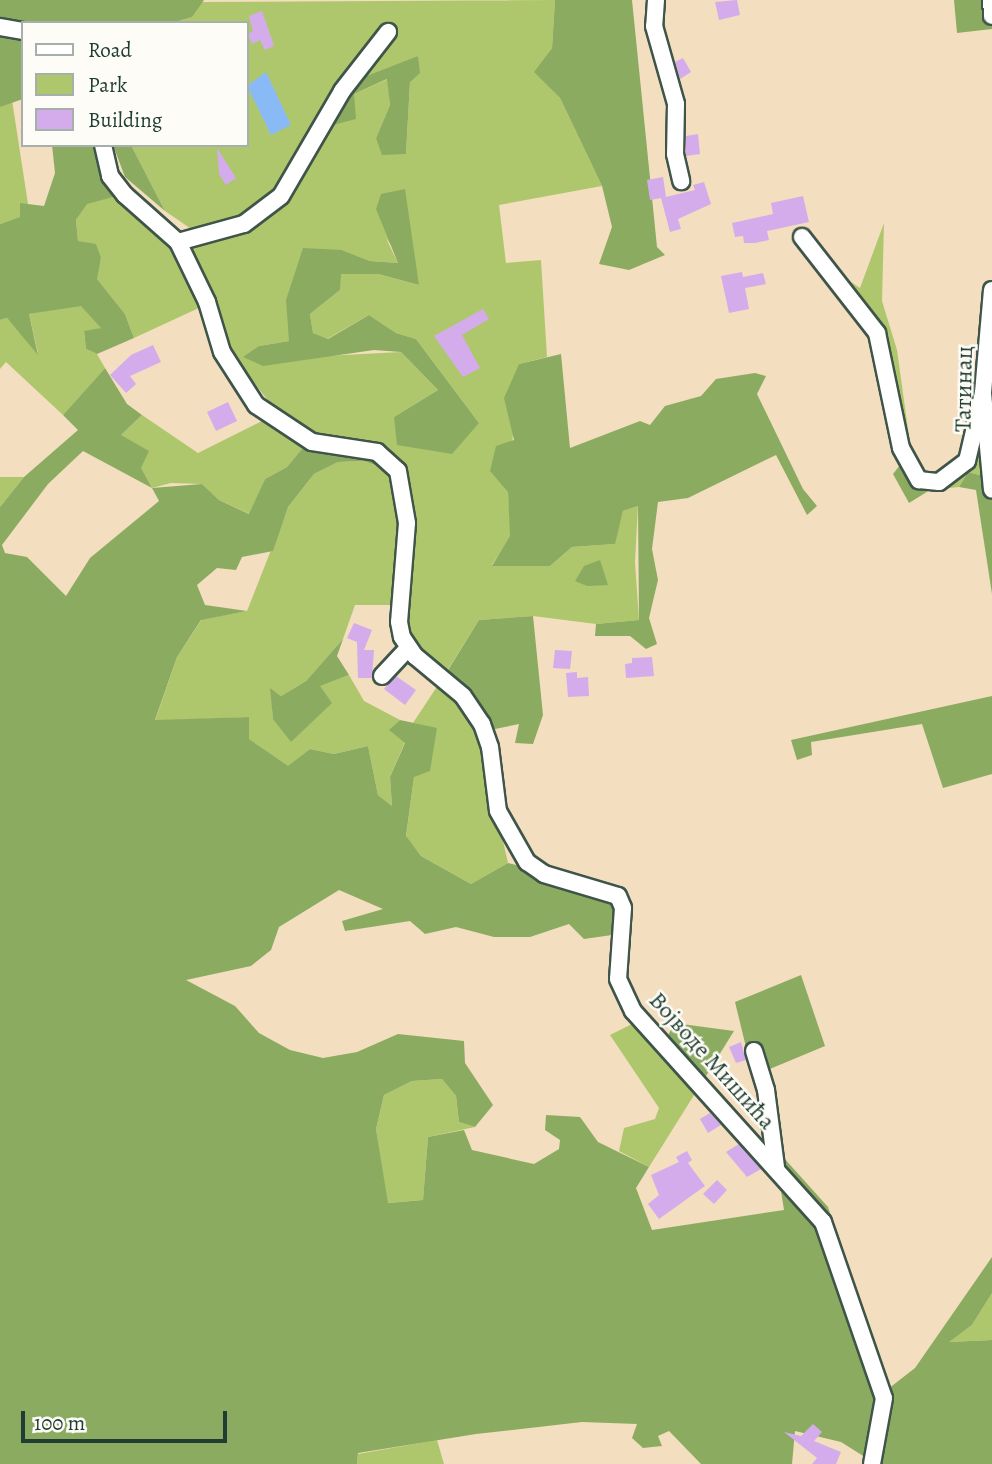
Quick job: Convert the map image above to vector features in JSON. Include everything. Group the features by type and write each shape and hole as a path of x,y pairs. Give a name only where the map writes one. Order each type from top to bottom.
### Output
{"street":[{"path":"656,0 654,26 676,104 675,153 681,181"},
{"path":"991,0 992,16"},
{"path":"0,27 21,31"},
{"path":"178,243 244,224 281,196 342,91 388,32"},
{"path":"103,147 110,176 178,243 207,302 222,352 257,405 312,442 377,452 398,471 407,523 399,622 408,648 382,676"},
{"path":"802,237 877,333 901,448 919,480 939,482 967,461 983,393"},
{"name":"Татинац","path":"992,290 983,393 992,490"},
{"name":"Војводе Мишића","path":"408,648 463,696 481,724 490,747 498,811 516,847 544,874 618,895 623,908 618,979 633,1011 823,1222 873,1356 884,1398 872,1464"},
{"name":"Војводе Мишића","path":"754,1051 766,1090 776,1167"}],"green space":[{"path":"0,0 204,0 192,17 179,21 21,21 21,100 0,107"},
{"path":"555,0 552,48 535,72 560,98 602,186 499,205 506,263 541,260 547,357 519,364 508,492 511,536 492,565 550,566 572,547 614,544 623,511 638,506 635,562 639,620 596,624 533,616 479,620 440,682 390,605 355,605 343,639 306,681 281,696 271,689 273,719 319,686 349,675 364,701 400,720 390,730 405,742 390,777 392,806 378,795 368,746 334,754 310,749 288,767 249,739 249,717 155,721 177,657 202,619 247,611 288,507 314,474 338,462 364,461 386,470 369,442 314,436 287,467 265,479 250,514 219,500 202,484 171,483 152,488 121,435 142,415 198,453 262,421 310,435 274,408 236,360 190,251 201,307 134,338 125,314 96,278 101,258 78,242 76,220 87,203 117,196 188,246 200,235 165,211 132,147 248,147 248,21 179,21 192,17 200,2","holes":["418,56 410,82 406,154 376,138 390,105 388,79 354,94","386,238 419,285 378,274 340,274 340,290 310,314 313,333 327,339 369,315 396,333 416,339 479,423 394,417 438,390 401,352 324,356 259,346 289,341 342,250 370,261 398,263"]},
{"path":"555,0 632,0 657,247 665,255 629,270 599,264 612,227 602,186 560,98 534,72 552,48"},
{"path":"954,0 992,0 992,29 957,33"},
{"path":"418,56 420,73 410,82 406,154 382,155 376,138 390,105 387,79 354,94 356,119 318,129 341,86"},
{"path":"12,100 28,204 20,204 21,217 0,224 0,107"},
{"path":"52,147 109,147 117,196 87,204 76,220 78,241 96,244 101,258 97,279 125,314 134,338 97,354 86,349 84,331 101,328 81,306 29,314 38,355 7,318 0,320 0,224 20,217 20,203 44,206 55,173"},
{"path":"114,147 132,147 165,211 125,177"},
{"path":"405,189 419,285 378,274 341,274 340,290 310,314 313,333 328,339 369,315 396,333 416,339 479,423 452,454 397,445 394,417 438,390 401,352 374,350 263,366 243,357 259,346 289,341 286,300 303,248 342,250 370,261 398,263 376,209 381,194"},
{"path":"884,223 882,301 897,350 913,465 901,464 879,344 817,259 860,288"},
{"path":"81,305 102,328 84,332 86,349 97,354 105,368 63,415 6,362 0,369 0,320 7,318 38,353 29,314"},
{"path":"561,354 570,448 640,421 650,425 665,406 701,396 716,379 755,373 766,376 757,394 803,489 817,506 807,515 776,455 688,498 658,502 652,549 658,580 649,618 657,644 646,649 630,636 595,636 596,624 639,620 638,506 623,511 615,544 572,547 550,566 492,566 510,536 508,492 490,471 496,446 514,440 504,398 519,364"},
{"path":"105,368 127,404 142,415 121,435 149,451 141,468 152,488 202,484 219,500 249,514 265,479 287,467 313,436 369,442 397,457 387,470 364,461 338,462 314,474 288,507 273,551 242,557 236,570 217,568 197,585 205,605 247,611 201,620 177,657 155,720 249,717 249,739 288,766 310,749 334,754 368,746 378,795 392,806 390,777 405,743 389,730 400,720 437,728 430,771 414,777 406,836 421,856 471,884 508,863 618,890 626,913 612,935 584,939 569,924 530,937 494,937 456,927 425,934 410,921 345,931 342,921 383,909 339,890 279,927 271,950 251,966 186,980 235,1006 259,1033 290,1050 323,1058 357,1052 398,1034 464,1041 465,1063 493,1105 475,1127 459,1122 456,1096 442,1079 412,1081 384,1095 376,1129 388,1203 423,1200 428,1137 464,1130 472,1150 534,1164 559,1149 560,1140 545,1130 546,1115 580,1117 598,1142 649,1167 636,1188 652,1230 784,1210 774,1147 828,1207 888,1389 915,1368 992,1257 992,1293 972,1325 949,1342 992,1340 992,1464 867,1464 868,1459 841,1442 795,1431 792,1464 701,1464 669,1431 658,1436 662,1446 643,1448 632,1438 637,1424 582,1422 476,1434 358,1453 357,1464 0,1464 0,507 24,477 78,430 63,415","holes":["83,451 152,488 159,501 90,558 66,596 27,557 5,553 2,545 48,484"]},
{"path":"976,386 987,477 968,472 959,487 930,490 927,483 963,455"},
{"path":"903,461 920,468 930,490 909,503 893,474"},
{"path":"968,472 987,477 992,501 992,594 976,490 959,487"},
{"path":"0,477 24,477 0,507"},
{"path":"600,560 608,585 587,586 575,581 584,566"},
{"path":"533,616 543,715 533,744 515,743 519,724 495,729 448,670 479,620"},
{"path":"343,639 337,656 349,675 320,686 332,703 291,742 273,719 270,688 281,696 306,681"},
{"path":"440,682 463,706 480,740 508,863 471,884 421,856 406,837 414,777 437,729 413,723"},
{"path":"992,696 992,774 943,788 922,724 811,742 812,755 797,760 791,740"},
{"path":"801,975 825,1046 753,1076 735,1002"},
{"path":"636,1022 666,1040 706,1076 649,1167 619,1151 624,1128 655,1119 659,1108 610,1035"},
{"path":"674,1023 734,1031 706,1076 666,1040"},
{"path":"442,1079 456,1096 459,1122 475,1127 428,1137 423,1200 387,1203 376,1129 384,1095 412,1081"},
{"path":"992,1293 992,1340 948,1342 972,1325"},
{"path":"437,1440 444,1464 357,1464 358,1454"}],"water":[{"path":"266,72 291,125 271,135 248,85"}],"building":[{"path":"737,0 740,15 719,20 715,2"},
{"path":"262,11 274,46 265,50 260,40 252,44 248,34 253,31 249,16"},
{"path":"683,58 691,72 680,79 675,62"},
{"path":"698,134 700,154 686,156 686,136"},
{"path":"217,148 236,178 226,185 219,174"},
{"path":"663,177 666,197 695,190 693,185 704,182 711,204 678,219 681,229 670,232 661,198 650,200 647,180"},
{"path":"803,196 809,222 767,231 769,240 755,243 744,243 743,236 735,237 732,223 773,214 771,203"},
{"path":"742,272 743,277 763,273 766,284 745,288 749,309 729,313 721,276"},
{"path":"483,309 489,319 462,335 480,368 463,377 434,336"},
{"path":"153,345 161,362 130,376 136,384 126,393 110,375 131,355"},
{"path":"228,402 237,421 216,431 207,412"},
{"path":"354,623 372,630 364,650 374,650 372,678 358,678 357,642 347,638"},
{"path":"555,650 572,651 570,669 553,668"},
{"path":"652,657 654,676 626,678 625,664 632,663 632,658"},
{"path":"577,672 577,678 588,677 589,696 568,697 566,673"},
{"path":"396,676 416,690 405,705 384,689"},
{"path":"741,1042 746,1060 736,1063 729,1047"},
{"path":"710,1113 721,1125 708,1133 700,1119"},
{"path":"739,1144 761,1169 747,1177 726,1152"},
{"path":"687,1151 692,1160 688,1163 705,1186 659,1219 648,1204 659,1195 651,1175 679,1162 676,1157"},
{"path":"717,1180 727,1190 714,1204 703,1194"},
{"path":"813,1424 822,1432 814,1441 841,1452 836,1464 812,1464 817,1458 784,1432 801,1436"}]}
